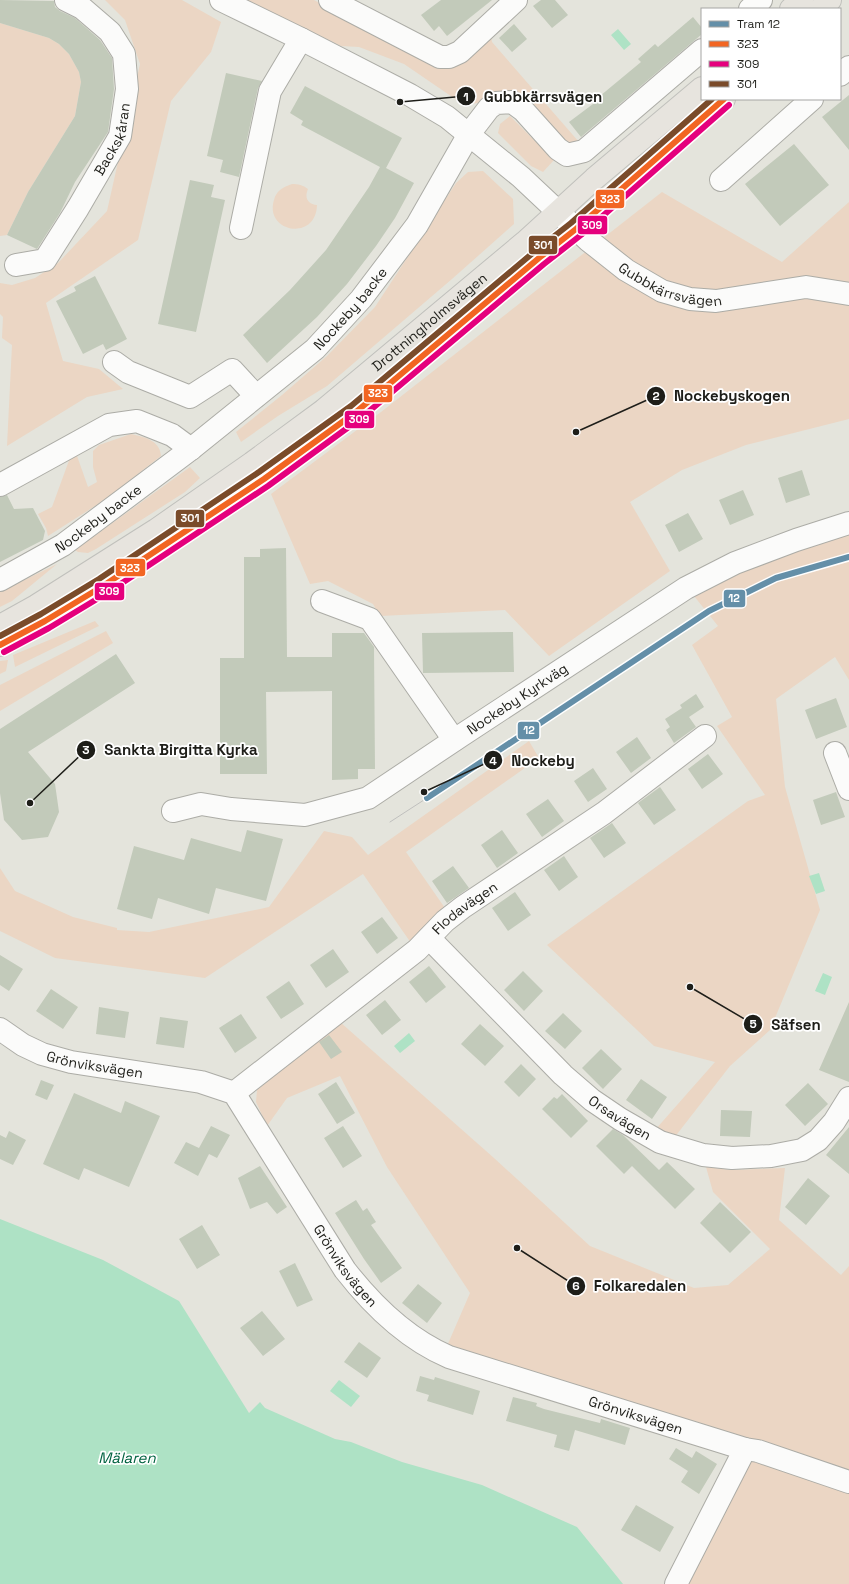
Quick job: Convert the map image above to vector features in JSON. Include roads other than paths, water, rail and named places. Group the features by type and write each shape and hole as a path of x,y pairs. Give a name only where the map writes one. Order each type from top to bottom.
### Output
{"main road":[{"path":"793,8 802,0"},
{"path":"821,8 830,0"},
{"name":"Drottningholmsvägen","path":"0,626 42,602 156,530 252,463 324,410 525,242 557,212 701,89"},
{"name":"Drottningholmsvägen","path":"0,645 45,621 103,586 264,479 356,412 539,258 576,229 723,100"}],"street":[{"name":"Backskåran","path":"16,265 45,260 82,202 120,136 127,89 124,54 110,32 82,8 66,0"},
{"name":"Gubbkärrsvägen","path":"221,0 410,95 447,117 521,177 576,229 626,270 662,291 690,299 716,301 806,287 849,294"},
{"path":"330,0 440,57 449,57 460,52 516,0"},
{"path":"751,8 761,0"},
{"path":"241,228 270,91 301,39"},
{"name":"Nockeby backe","path":"0,580 63,545 191,449 315,349 361,299 417,225 469,134 489,108 496,103 512,102 523,110 558,149 568,155 584,151 701,51"},
{"path":"841,74 849,67"},
{"path":"721,180 811,100"},
{"path":"114,362 128,372 190,397 232,370 256,396"},
{"path":"0,485 109,425 137,421 172,435 191,449"},
{"name":"Nockeby Kyrkväg","path":"173,811 201,804 231,809 305,815 368,798 686,588 735,563 796,540 849,523"},
{"path":"322,601 370,619 454,740"},
{"name":"Flodavägen","path":"234,1093 416,950 463,907 604,813 705,736"},
{"path":"835,753 849,789"},
{"name":"Orsavägen","path":"429,938 563,1075 592,1100 620,1119 660,1142 703,1155 732,1158 771,1156 802,1150 818,1140 834,1122 849,1098"},
{"name":"Grönviksvägen","path":"0,1029 23,1045 42,1054 56,1058 71,1062 200,1082 234,1093 345,1270 362,1292 399,1327 430,1349 449,1357 745,1449 758,1451 849,1482"},
{"path":"676,1584 745,1449"}],"water":[{"path":"618,29 631,44 624,50 611,35"},
{"path":"819,873 825,891 816,894 809,876"},
{"path":"823,973 832,977 825,995 815,991"},
{"path":"409,1033 415,1041 400,1053 394,1046"},
{"name":"Mälaren","path":"0,1219 103,1260 179,1301 249,1413 260,1402 265,1408 335,1439 351,1442 402,1462 482,1485 577,1527 623,1584 0,1584"},
{"path":"339,1380 360,1396 351,1407 330,1391"}],"tram line":[{"name":"12","path":"427,798 709,611 776,578 849,557"},
{"path":"390,822 427,798"}],"place":[{"name":"Gubbkärrsvägen","path":"400,102"},
{"name":"Nockebyskogen","path":"576,432"},
{"name":"Nockeby","path":"424,792"},
{"name":"Sankta Birgitta Kyrka","path":"30,803"},
{"name":"Säfsen","path":"690,987"},
{"name":"Folkaredalen","path":"517,1248"}]}
